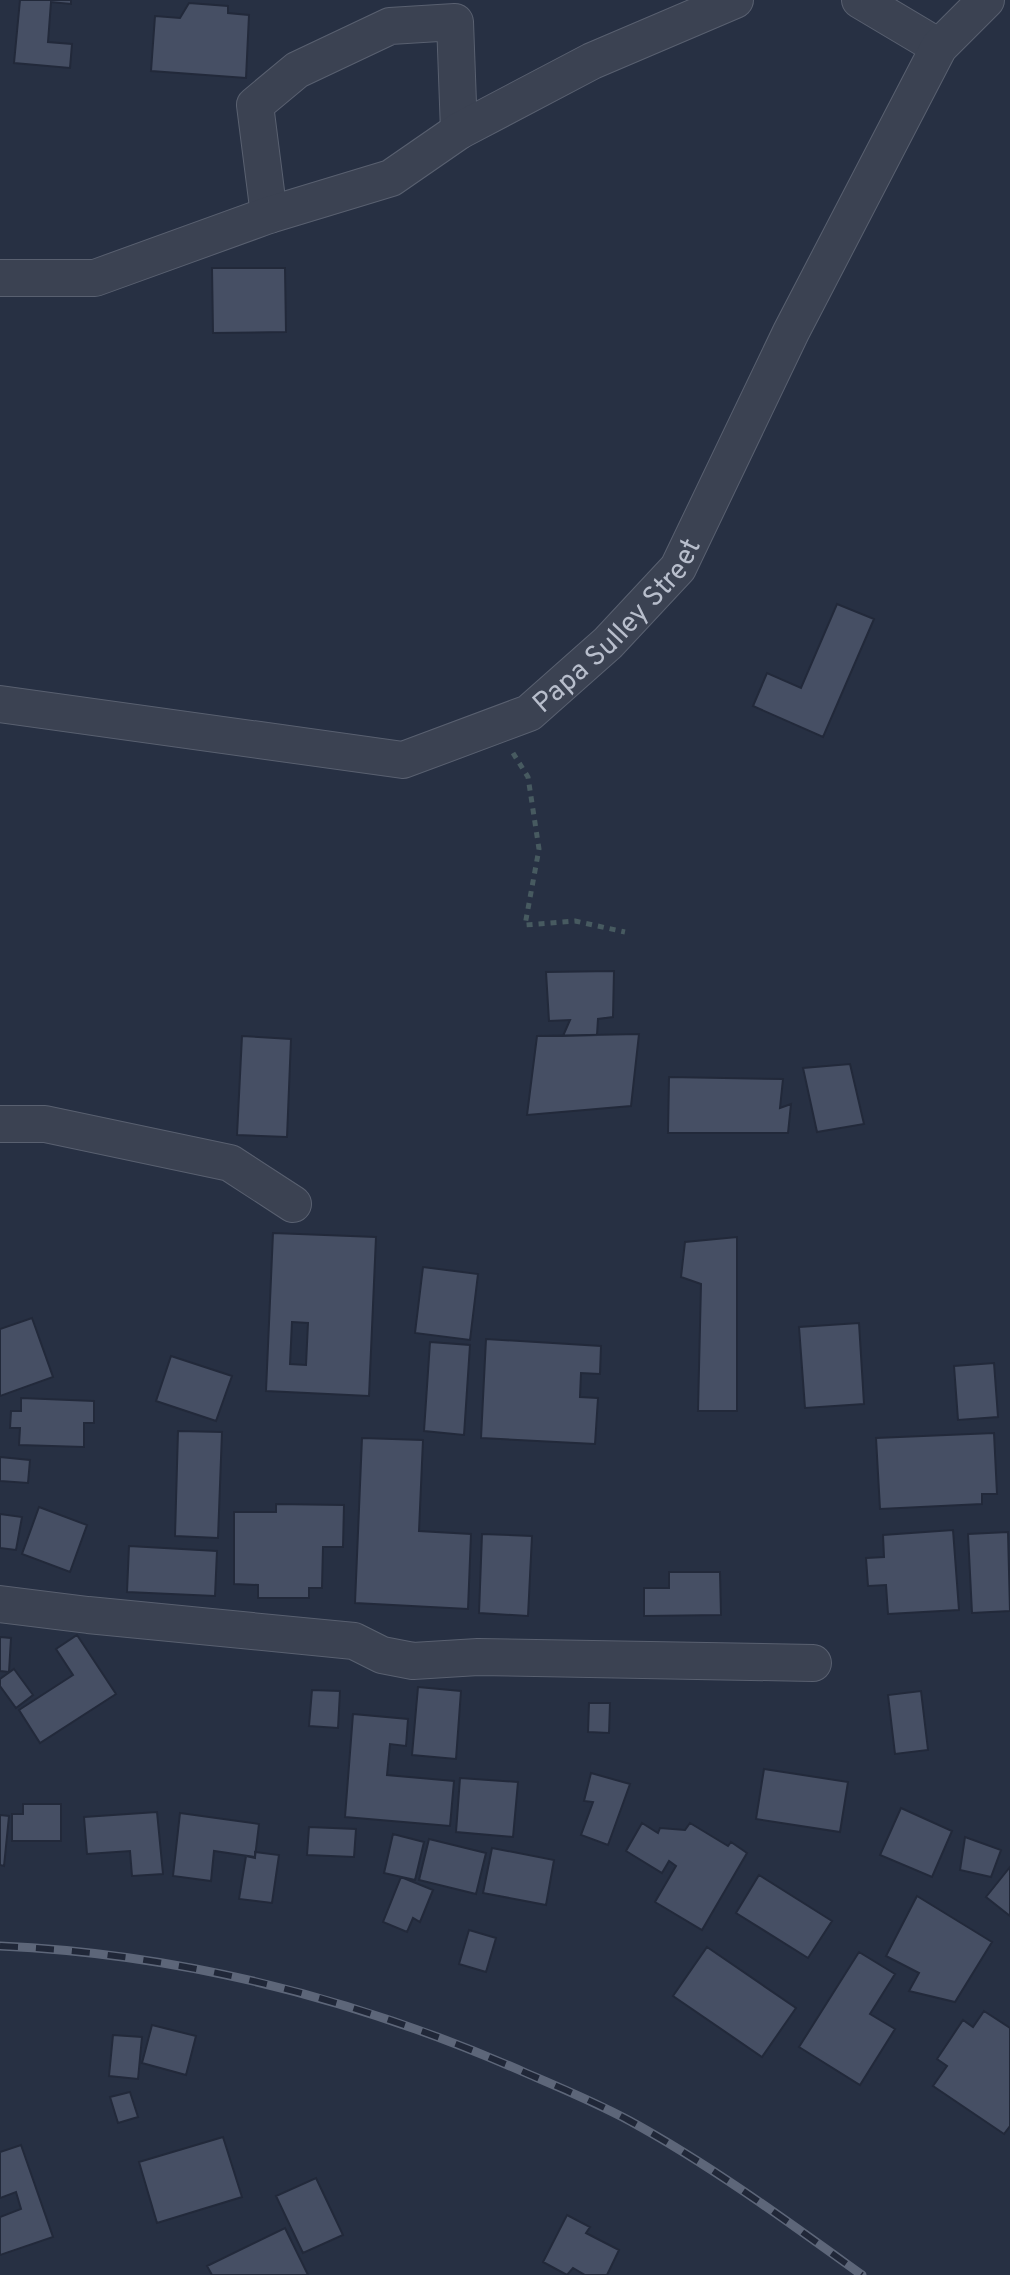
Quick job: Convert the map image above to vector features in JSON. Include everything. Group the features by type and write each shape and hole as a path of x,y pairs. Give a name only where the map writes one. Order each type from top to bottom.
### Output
{"street":[{"path":"0,278 95,278 269,215 391,178 459,131 592,61 735,0"},
{"path":"860,0 939,47"},
{"name":"Papa Sulley Street","path":"0,704 403,760 529,713 608,643 678,568 791,332 939,47 986,0"},
{"path":"269,215 255,105 297,70 390,26 455,22 459,131"},
{"path":"0,1124 45,1124 230,1163 293,1204"},
{"path":"0,1604 354,1641 382,1655 413,1661 498,1657 813,1663"}],"path":[{"path":"495,725 528,777 539,849 525,925 575,921 625,932"}],"building":[{"path":"20,0 71,0 71,4 51,2 48,42 72,44 70,68 14,63"},
{"path":"189,3 228,6 228,13 249,15 246,78 151,71 155,16 180,18"},
{"path":"212,268 285,268 286,332 213,333"},
{"path":"837,604 874,619 823,737 753,706 767,673 801,688"},
{"path":"614,971 613,1017 598,1019 597,1035 563,1036 570,1020 549,1021 546,972"},
{"path":"639,1034 631,1106 527,1115 537,1036"},
{"path":"242,1036 291,1039 287,1137 237,1135"},
{"path":"850,1064 864,1124 817,1132 803,1068"},
{"path":"669,1077 783,1079 780,1108 791,1104 788,1133 668,1133"},
{"path":"273,1233 376,1237 369,1396 266,1391","holes":["292,1322 308,1323 306,1365 290,1364"]},
{"path":"737,1237 737,1411 698,1411 701,1284 681,1277 685,1242"},
{"path":"423,1267 478,1274 470,1340 415,1333"},
{"path":"32,1318 53,1377 0,1396 0,1329"},
{"path":"859,1323 864,1404 805,1408 799,1327"},
{"path":"486,1339 601,1346 600,1374 581,1373 580,1397 598,1398 595,1444 481,1438"},
{"path":"430,1342 470,1345 464,1435 424,1431"},
{"path":"171,1356 232,1376 216,1421 156,1401"},
{"path":"994,1363 998,1417 958,1420 954,1366"},
{"path":"21,1398 94,1401 94,1423 84,1423 84,1447 19,1445 20,1428 10,1428 11,1411 21,1411"},
{"path":"178,1431 222,1432 218,1538 175,1536"},
{"path":"994,1433 997,1494 982,1494 982,1504 880,1509 876,1438"},
{"path":"362,1438 423,1440 419,1531 471,1534 468,1609 355,1603"},
{"path":"0,1457 30,1460 28,1483 0,1481"},
{"path":"276,1504 344,1505 343,1547 323,1547 322,1588 309,1588 309,1598 258,1598 258,1585 234,1584 234,1512 276,1512"},
{"path":"39,1507 87,1525 70,1572 22,1554"},
{"path":"0,1514 22,1517 16,1550 0,1548"},
{"path":"953,1530 959,1610 888,1614 886,1585 868,1586 866,1558 884,1557 883,1535"},
{"path":"1008,1532 1010,1611 972,1613 968,1534"},
{"path":"482,1534 532,1536 528,1616 479,1613"},
{"path":"129,1546 217,1551 215,1596 127,1592"},
{"path":"669,1572 720,1572 721,1615 644,1616 644,1588 669,1588"},
{"path":"77,1635 116,1694 40,1743 19,1710 73,1675 56,1649"},
{"path":"0,1637 11,1638 9,1672 0,1671"},
{"path":"14,1669 33,1695 16,1708 0,1686 0,1679"},
{"path":"418,1687 461,1691 456,1759 412,1755"},
{"path":"312,1690 340,1691 338,1728 309,1726"},
{"path":"921,1691 928,1750 895,1754 888,1695"},
{"path":"589,1703 610,1703 609,1733 588,1732"},
{"path":"353,1714 408,1719 406,1746 390,1744 387,1775 454,1781 450,1826 345,1817"},
{"path":"764,1769 848,1782 840,1832 756,1819"},
{"path":"591,1773 630,1784 608,1845 581,1835 593,1802 584,1801"},
{"path":"460,1778 518,1782 513,1837 456,1832"},
{"path":"23,1804 61,1804 61,1841 12,1841 12,1814 23,1814"},
{"path":"901,1808 952,1831 932,1877 880,1855"},
{"path":"157,1812 163,1874 132,1876 130,1851 87,1854 84,1817"},
{"path":"180,1813 259,1824 255,1857 214,1851 211,1881 173,1876"},
{"path":"0,1815 9,1816 4,1866 0,1865"},
{"path":"642,1823 658,1833 660,1828 685,1830 690,1823 728,1846 731,1842 747,1853 702,1930 655,1902 676,1866 669,1861 662,1873 626,1851"},
{"path":"309,1827 356,1829 354,1857 307,1855"},
{"path":"393,1834 424,1842 415,1880 384,1873"},
{"path":"965,1837 1001,1850 991,1877 960,1870"},
{"path":"429,1839 486,1853 476,1894 419,1880"},
{"path":"492,1848 554,1860 546,1905 483,1893"},
{"path":"255,1852 279,1855 272,1903 239,1899 246,1856 255,1858"},
{"path":"1010,1867 1010,1916 986,1897"},
{"path":"759,1875 832,1921 808,1958 736,1913"},
{"path":"401,1877 433,1890 420,1922 413,1918 407,1932 383,1922"},
{"path":"917,1896 992,1942 955,2002 909,1991 919,1973 886,1956"},
{"path":"469,1930 496,1938 486,1972 459,1964"},
{"path":"707,1947 796,2008 762,2057 673,1996"},
{"path":"859,1952 895,1974 870,2014 895,2029 860,2085 799,2047"},
{"path":"984,2011 1010,2028 1010,2126 1004,2134 933,2086 947,2066 937,2059 963,2020 973,2027"},
{"path":"152,2025 196,2036 186,2075 142,2063"},
{"path":"113,2035 142,2037 138,2079 109,2076"},
{"path":"130,2092 138,2117 118,2123 110,2097"},
{"path":"223,2137 242,2197 157,2223 139,2162"},
{"path":"21,2145 53,2237 0,2255 0,2217 21,2209 16,2192 0,2198 0,2152"},
{"path":"316,2178 343,2235 303,2253 276,2196"},
{"path":"567,2215 590,2227 586,2233 619,2250 607,2275 585,2275 573,2268 567,2275 543,2262"},
{"path":"285,2228 308,2275 212,2275 207,2266"}],"railway":[{"path":"0,1946 69,1951 203,1970 334,2002 463,2047 592,2102 660,2138 749,2195 862,2275"}]}
